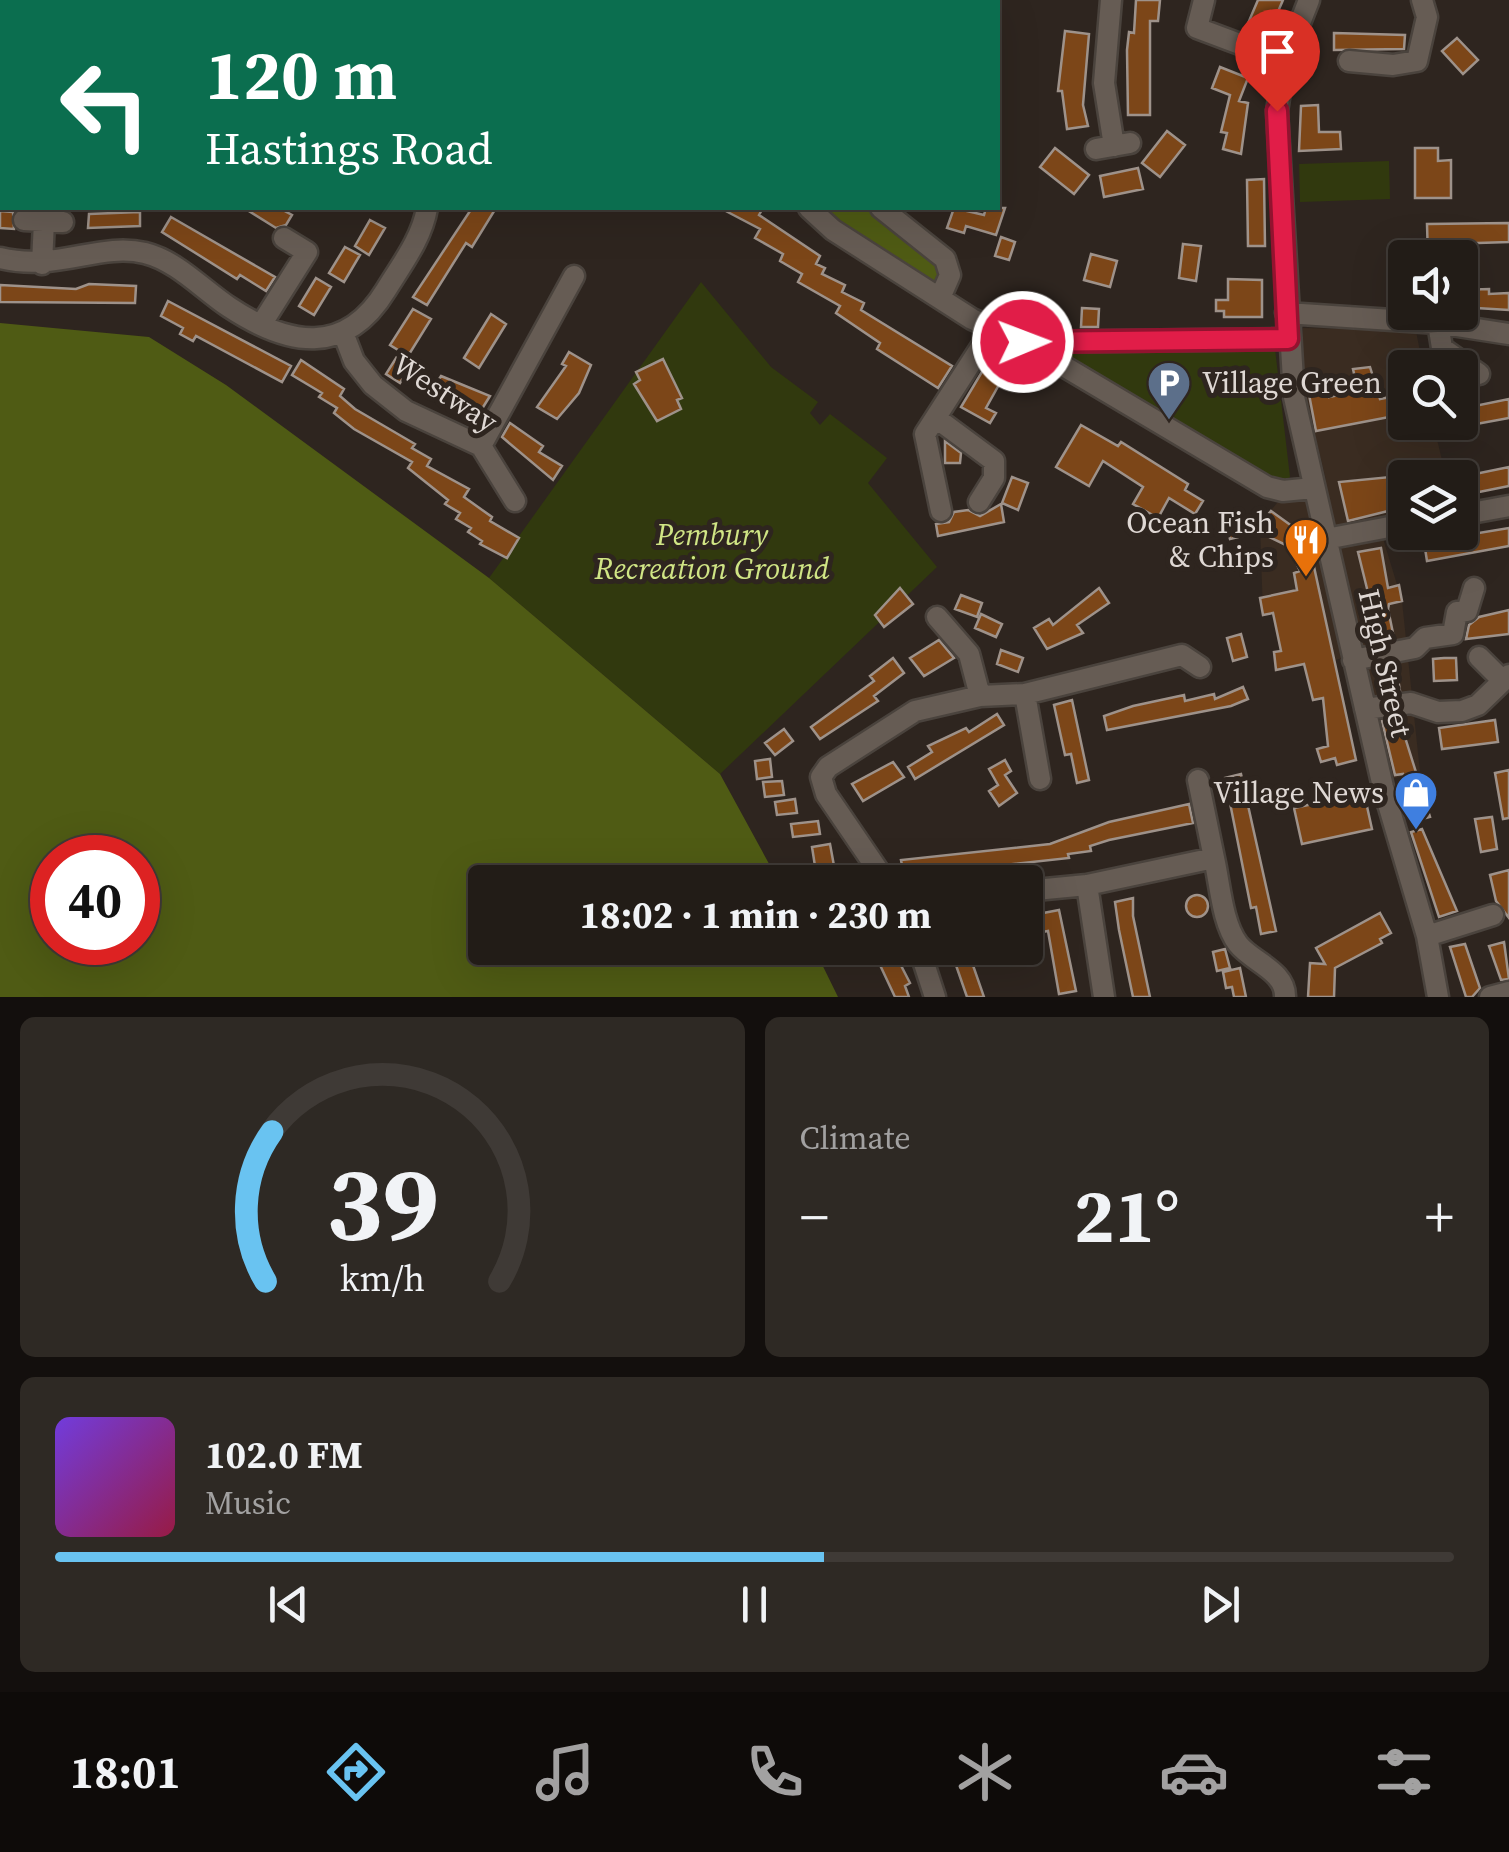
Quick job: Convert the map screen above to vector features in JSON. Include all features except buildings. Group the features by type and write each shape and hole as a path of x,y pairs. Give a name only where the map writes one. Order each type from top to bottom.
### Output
{"street":[{"path":"1111,0 1104,83 1113,146"},
{"path":"1204,0 1197,28 1285,61"},
{"name":"High Street","path":"1310,0 1285,61 1277,128 1294,398 1364,709 1427,936 1438,997"},
{"path":"1349,61 1393,66 1416,61 1426,27 1422,0"},
{"path":"0,258 42,264 97,254 145,253 179,270 261,325 302,336 344,336 376,308 414,244 426,210"},
{"path":"811,210 833,230 992,330 1023,342 1267,487 1283,491 1313,488"},
{"path":"884,210 945,260 950,275 940,298"},
{"path":"42,264 44,221"},
{"path":"261,325 308,252 284,238"},
{"path":"481,446 574,276"},
{"path":"1286,313 1388,320"},
{"path":"1478,329 1509,334"},
{"path":"940,511 926,434 992,330"},
{"path":"1439,330 1442,348 1479,374"},
{"name":"Westway","path":"344,336 354,361 374,385 406,410 481,446 515,501"},
{"path":"1023,342 1288,339"},
{"path":"936,418 994,460 994,478 979,502"},
{"path":"1478,512 1509,506"},
{"path":"1326,539 1388,527"},
{"path":"1353,660 1415,648 1424,638 1453,634 1457,612 1467,610 1474,588"},
{"path":"937,617 969,654 980,696"},
{"path":"874,865 834,810 822,777 828,767 915,712 980,696 1025,694 1182,655 1200,667"},
{"path":"1364,709 1411,703 1438,712 1478,705 1506,678 1480,658"},
{"path":"1025,694 1040,778"},
{"path":"1198,780 1231,930 1239,946 1273,972 1285,988 1285,997"},
{"path":"1043,889 1088,885 1214,858"},
{"path":"1088,885 1104,997"},
{"path":"1427,936 1493,915"},
{"path":"925,965 936,997"},
{"path":"1490,997 1509,992"}],"shaded area":[{"path":"1303,328 1416,331 1420,350 1388,350 1388,440 1437,440 1442,460 1388,460 1388,520 1378,522 1402,601 1420,772 1391,779 1364,654 1319,663 1273,613 1263,615 1260,524 1277,503 1320,493 1326,480 1303,385"}],"green space":[{"path":"1389,161 1390,199 1300,202 1299,164"},
{"path":"812,210 884,210 945,259 940,298"},
{"name":"Pembury Recreation Ground","path":"701,282 771,367 818,402 810,413 820,425 830,414 887,458 868,483 937,567 720,774 489,578"},
{"path":"0,323 149,337 226,385 489,578 720,774 770,865 468,865 468,965 822,965 838,997 0,997"},
{"name":"Village Green","path":"1057,346 1275,349 1290,477 1282,483 1054,353"}],"place":[{"name":"Village Green","path":"1169,421"},
{"name":"Ocean Fish & Chips","path":"1306,578"},
{"name":"Village News","path":"1416,831"}],"route":[{"path":"1023,342 1288,339 1277,111"}]}
